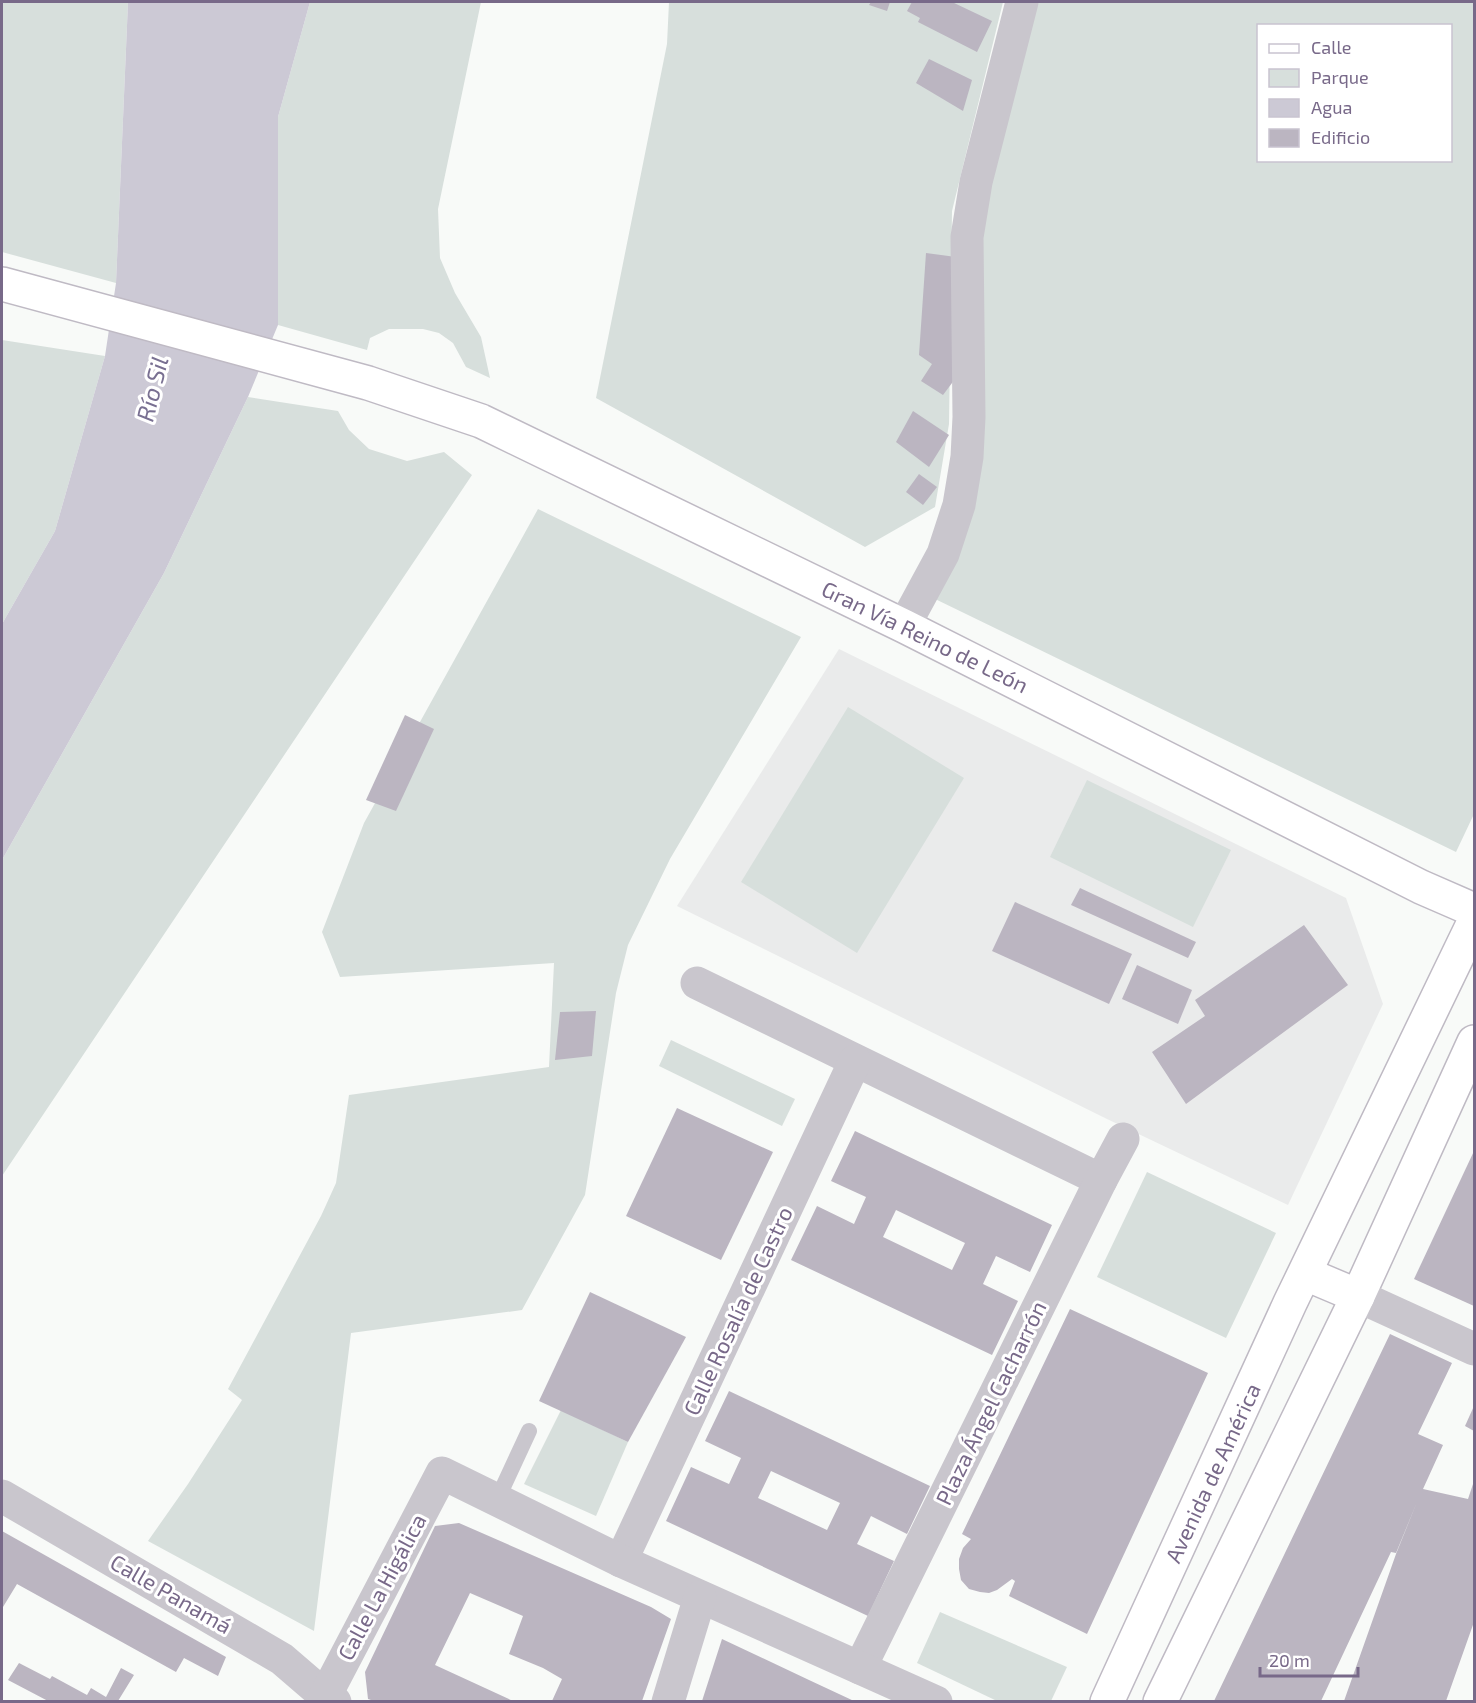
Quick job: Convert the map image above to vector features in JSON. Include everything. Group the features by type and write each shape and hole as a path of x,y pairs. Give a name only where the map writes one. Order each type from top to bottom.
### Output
{"street":[{"path":"904,626 943,554 959,506 967,457 969,417 967,237 976,182 1022,2"},
{"name":"Gran Vía Reino de León","path":"2,284 368,383 481,421 904,626 1421,887 1474,910"},
{"name":"Avenida de América","path":"1474,922 1290,1303 1114,1687 1163,1695 1358,1296 1474,1042"},
{"path":"697,982 1101,1180"},
{"name":"Calle Rosalía de Castro","path":"621,1561 855,1061"},
{"name":"Plaza Ángel Cacharrón","path":"860,1668 1123,1139"},
{"path":"1306,1274 1474,1349"},
{"name":"Calle La Higálica","path":"327,1700 442,1473 497,1500"},
{"name":"Calle Panamá","path":"2,1496 282,1659 327,1700"},
{"path":"497,1500 700,1598 936,1701"},
{"path":"668,1701 700,1598"}],"lane":[{"path":"497,1500 530,1431"}],"shaded area":[{"path":"839,649 1346,898 1383,1004 1288,1205 1107,1119 677,906"}],"green space":[{"path":"2,2 128,2 116,283 2,252"},
{"path":"310,2 481,2 438,209 440,258 455,293 481,337 490,378 466,367 453,343 439,333 423,329 389,329 370,338 367,350 278,325 278,117"},
{"path":"669,2 1003,2 952,211 949,424 935,507 865,547 596,398 667,44"},
{"path":"1035,2 1474,2 1474,814 1456,852 931,597 963,534 983,205"},
{"path":"2,340 105,356 55,531 2,624"},
{"path":"248,397 338,411 349,430 369,449 407,461 444,452 472,475 2,1176 2,860 164,573"},
{"path":"538,509 801,637 670,859 628,945 616,993 585,1195 522,1310 351,1333 314,1631 148,1541 242,1400 228,1389 321,1216 336,1183 349,1095 549,1067 554,963 340,977 322,932 364,823"},
{"path":"848,707 964,778 857,953 741,882"},
{"path":"1087,780 1231,850 1193,927 1050,857"},
{"path":"671,1040 795,1099 782,1126 659,1066"},
{"path":"1147,1172 1276,1233 1226,1338 1097,1277"},
{"path":"561,1410 628,1442 596,1516 524,1484"},
{"path":"940,1612 1067,1667 1051,1701 997,1701 917,1663"}],"water":[{"name":"Río Sil","path":"128,2 310,2 278,117 278,325 248,397 164,573 2,860 2,624 55,531 105,356 116,283"}],"building":[{"path":"871,2 890,2 887,11 869,5"},
{"path":"912,2 952,2 992,21 977,52 918,22 920,18 907,11"},
{"path":"929,59 972,80 963,111 916,83"},
{"path":"926,253 956,257 955,379 943,395 921,381 932,364 919,355"},
{"path":"913,411 949,435 929,467 896,442"},
{"path":"919,474 937,487 923,505 906,492"},
{"path":"405,715 434,729 396,811 366,800"},
{"path":"1080,888 1196,942 1188,958 1071,905"},
{"path":"1015,902 1132,954 1109,1004 992,951"},
{"path":"1304,925 1348,985 1186,1104 1152,1052 1205,1016 1195,1000"},
{"path":"1137,965 1192,990 1178,1024 1122,999"},
{"path":"596,1011 592,1056 555,1060 560,1012"},
{"path":"677,1108 773,1152 721,1260 626,1216"},
{"path":"855,1131 1052,1225 1030,1272 996,1256 983,1284 1018,1301 992,1355 791,1260 817,1206 854,1224 866,1197 831,1181","holes":["896,1210 965,1243 952,1270 883,1237"]},
{"path":"1474,1151 1474,1306 1414,1279"},
{"path":"590,1292 686,1337 628,1442 539,1401"},
{"path":"1070,1309 1208,1373 1087,1634 1009,1596 1015,1581 1012,1579 997,1590 989,1593 980,1592 969,1589 961,1580 959,1569 959,1559 963,1548 971,1539 962,1534"},
{"path":"1390,1334 1452,1363 1418,1434 1443,1445 1423,1489 1468,1499 1474,1481 1474,1622 1446,1701 1344,1701 1396,1554 1417,1502 1396,1553 1391,1552 1321,1701 1214,1701"},
{"path":"729,1391 930,1486 907,1534 871,1516 857,1544 894,1561 868,1616 666,1521 691,1467 729,1484 741,1458 705,1441","holes":["771,1471 840,1503 827,1530 758,1498"]},
{"path":"1474,1406 1474,1431 1465,1426"},
{"path":"459,1523 651,1607 671,1619 642,1701 552,1701 562,1679 543,1668 509,1654 523,1616 470,1593 435,1665 513,1701 374,1701 368,1699 365,1672 435,1526"},
{"path":"2,1531 226,1657 218,1676 184,1658 176,1672 17,1584 3,1607"},
{"path":"722,1639 809,1680 854,1701 702,1701"},
{"path":"19,1663 50,1679 52,1676 87,1695 91,1688 106,1697 121,1668 134,1675 118,1701 48,1701 8,1680"}]}
